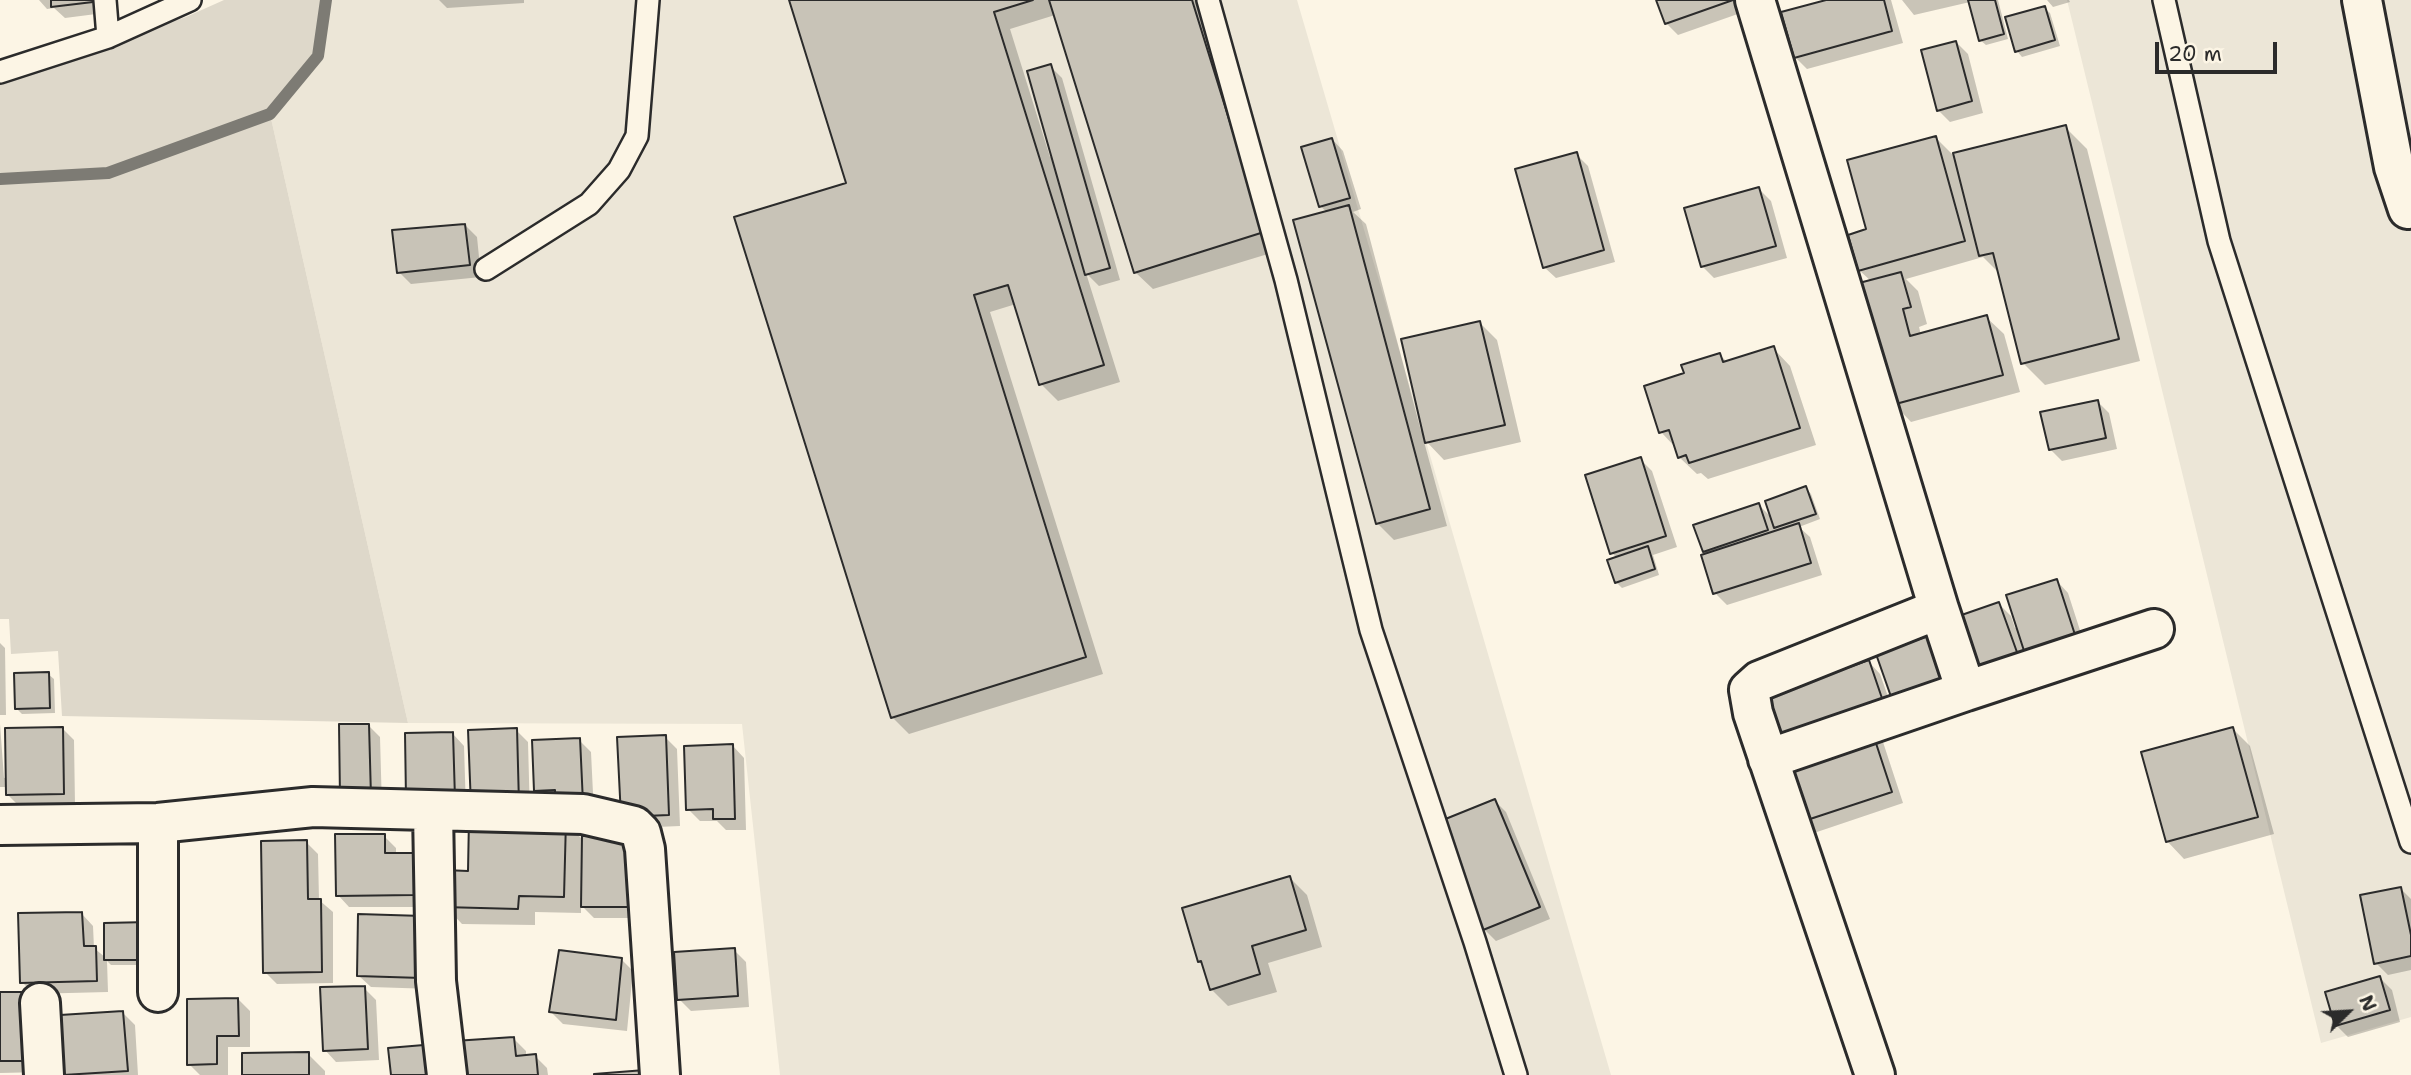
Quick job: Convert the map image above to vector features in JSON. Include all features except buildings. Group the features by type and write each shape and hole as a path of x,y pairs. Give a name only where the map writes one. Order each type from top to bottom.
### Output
{"street":[{"path":"1755,0 1966,691"},
{"path":"2362,0 2394,167 2410,212"},
{"path":"1875,1075 1768,759 1753,713 1749,690 1759,681 1939,609"},
{"path":"1768,759 2154,629"},
{"path":"0,825 158,822 313,807 583,814 634,826 641,833 645,849 660,1075"},
{"path":"433,811 436,981 447,1075"},
{"path":"158,822 158,992"},
{"path":"40,1003 44,1075"}],"lane":[{"path":"105,0 108,37"},
{"path":"0,72 108,37 190,0"},
{"path":"486,269 589,204 619,170 636,135 648,0"},
{"path":"1208,0 1286,279 1371,630 1475,942 1516,1075"},
{"path":"2164,0 2219,241 2411,842"}],"shaded area":[{"path":"224,0 326,0 319,50 270,114 408,723 62,716 58,651 11,654 9,619 0,619 0,78 186,17"},
{"path":"326,0 1297,0 1611,1075 780,1075 742,724 408,723 270,114 318,56"},
{"path":"2067,0 2411,0 2411,1017 2321,1043"}],"waterway":[{"path":"0,179 108,173 270,114 318,56 326,0"}]}
